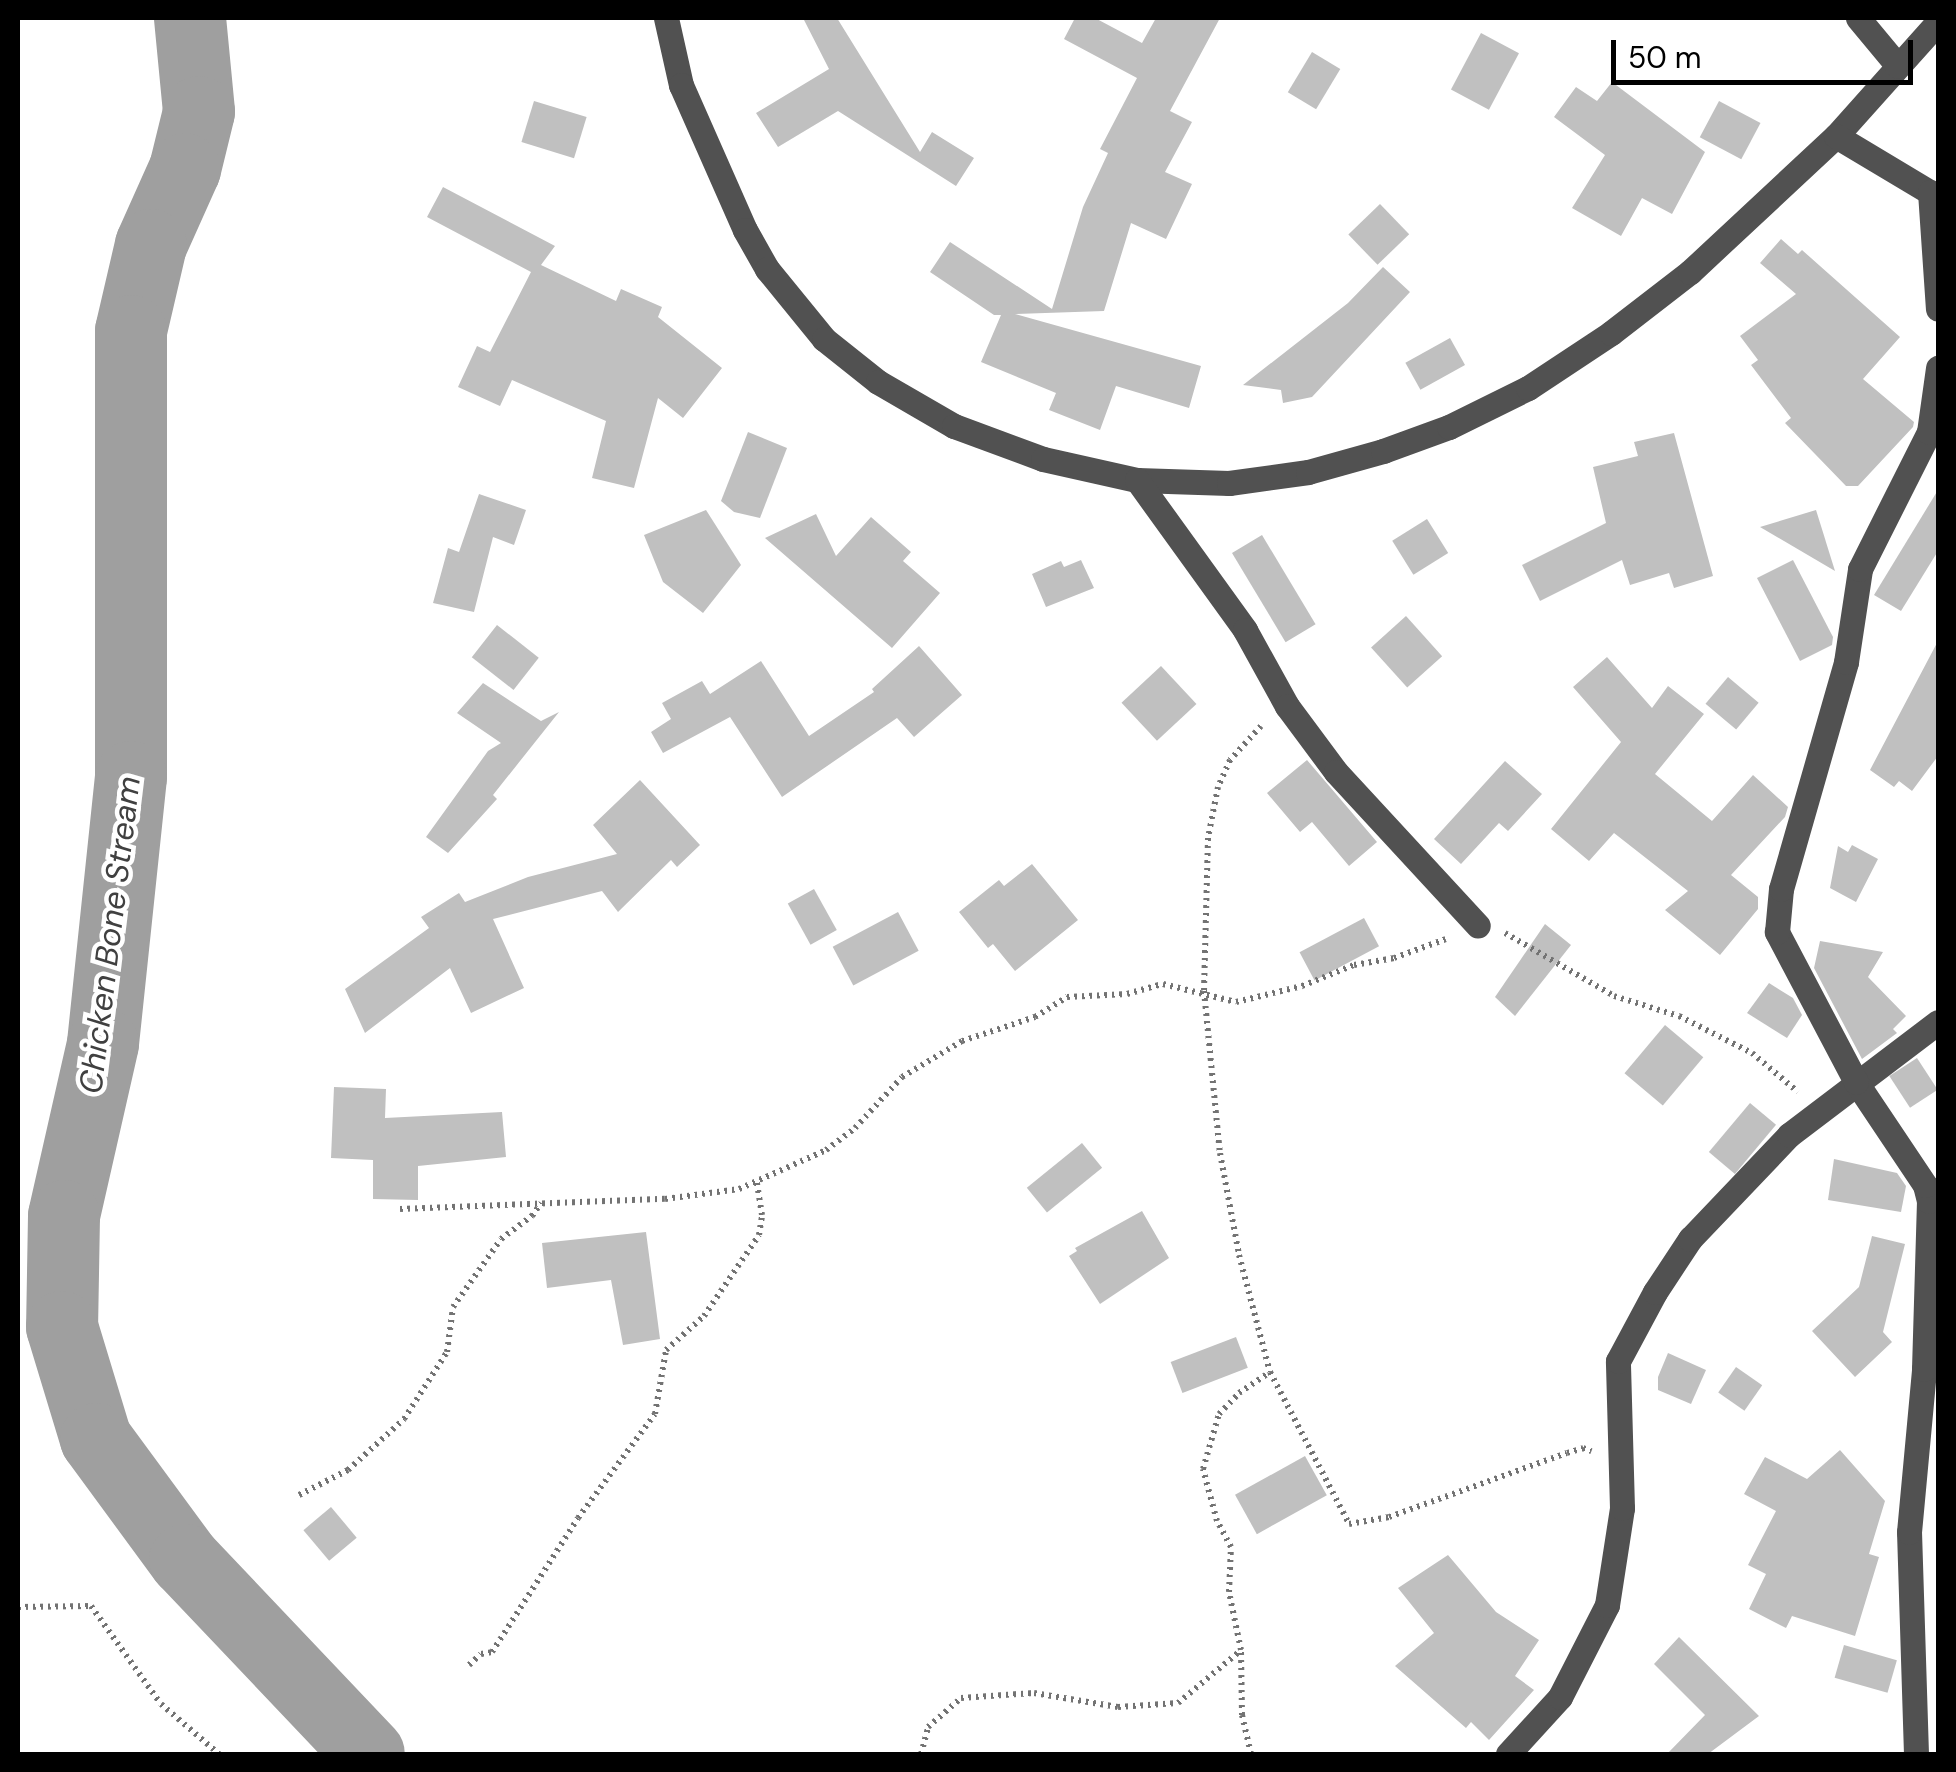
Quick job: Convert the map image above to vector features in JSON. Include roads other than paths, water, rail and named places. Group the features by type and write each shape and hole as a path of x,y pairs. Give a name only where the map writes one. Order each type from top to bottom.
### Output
{"street":[{"path":"666,18 680,86 744,230 767,269 824,338 878,382 954,426 1043,459 1137,480 1229,482 1308,472 1416,439 1496,404 1611,333 1690,272 1836,136 1938,22"},
{"path":"1858,18 1898,66"},
{"path":"1836,136 1934,194 1938,309"},
{"path":"1916,1754 1909,1532 1924,1369 1929,1201 1925,1185 1856,1082 1777,932 1781,889 1846,662 1860,569 1929,432 1938,368"},
{"path":"1137,480 1245,630 1287,706 1336,772 1478,926"},
{"path":"1508,1754 1560,1698 1607,1605 1622,1486 1618,1361 1654,1292 1690,1239 1788,1135 1938,1022"}],"waterway":[{"name":"Chicken Bone Stream","path":"190,18 199,112 185,169 151,245 131,331 131,777 103,1044 64,1216 62,1327 96,1439 185,1560 369,1754"}]}
